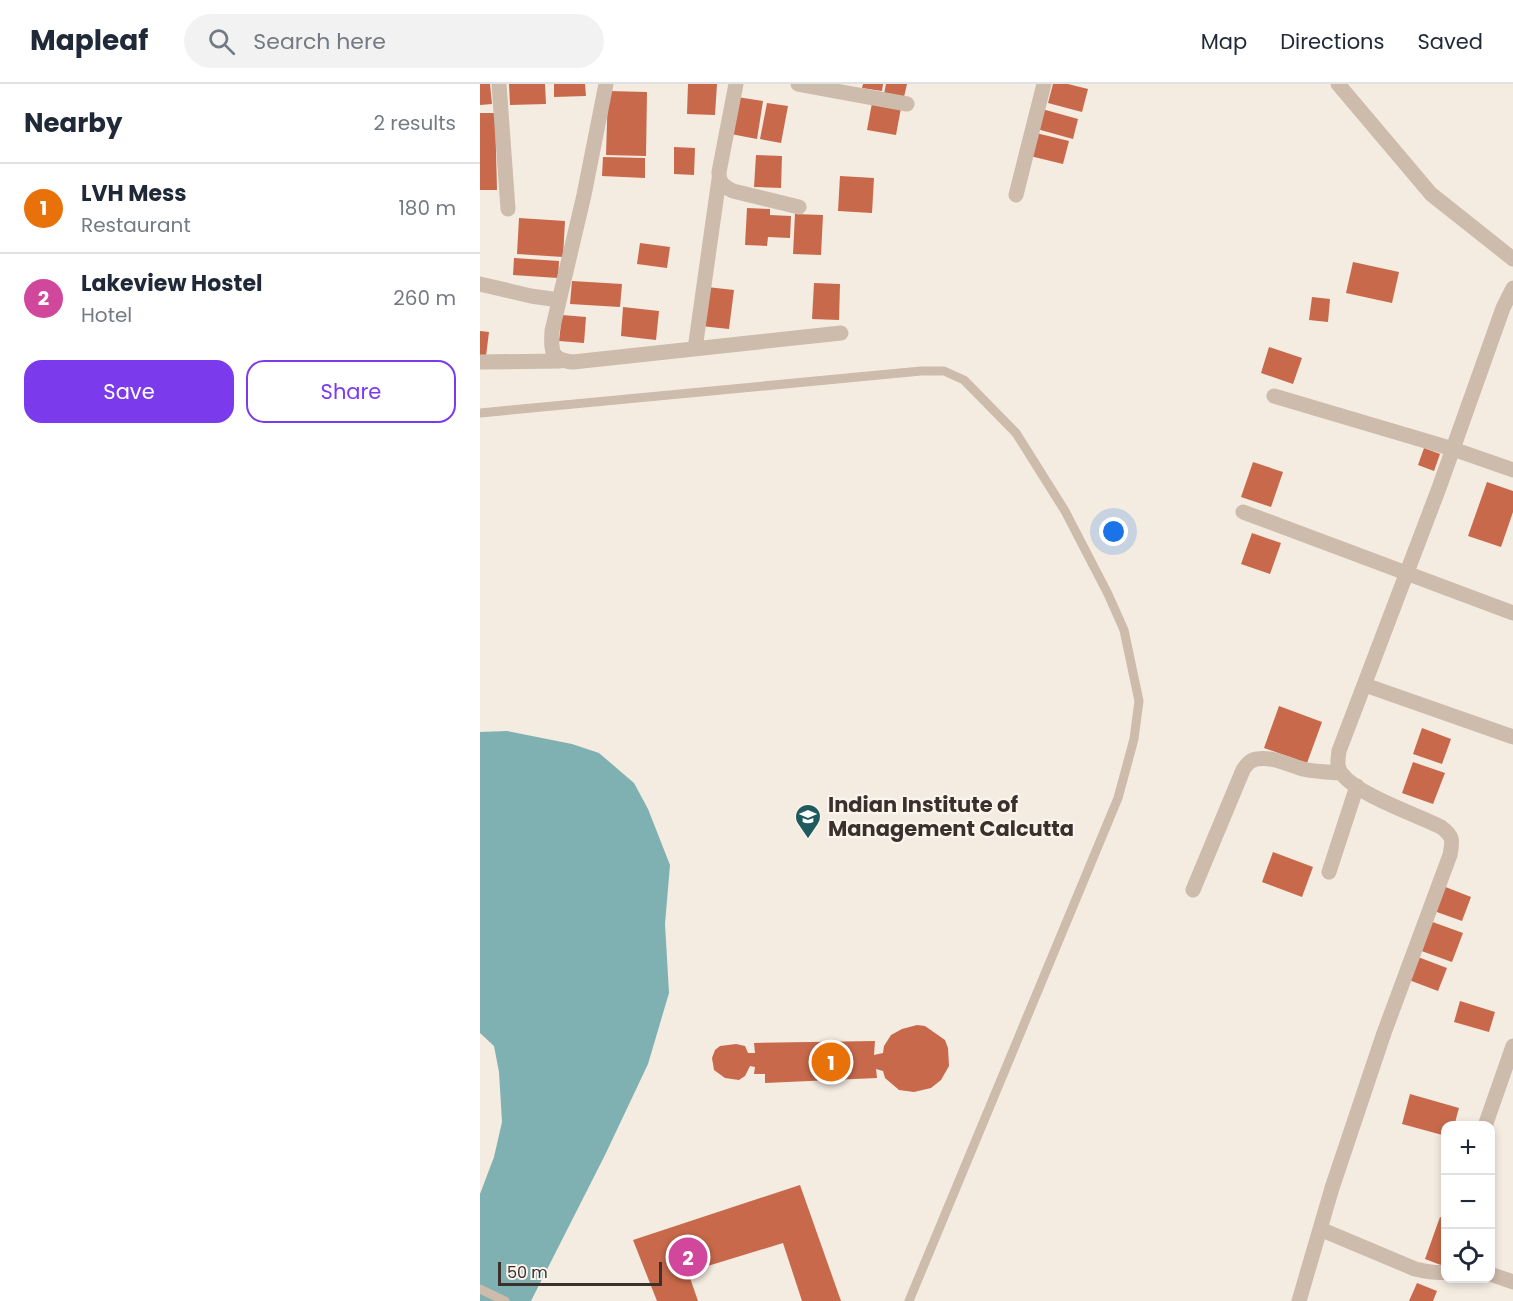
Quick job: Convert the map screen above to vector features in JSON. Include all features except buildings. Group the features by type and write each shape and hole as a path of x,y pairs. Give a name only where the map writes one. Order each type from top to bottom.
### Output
{"street":[{"path":"499,84 508,208"},
{"path":"560,361 551,346 552,331 584,195 606,84"},
{"path":"694,348 719,172 736,84"},
{"path":"798,84 907,104"},
{"path":"1016,195 1044,84"},
{"path":"1338,84 1431,194 1513,259"},
{"path":"719,179 725,187 733,191 799,207"},
{"path":"480,284 559,300"},
{"path":"1299,1301 1332,1188 1384,1033 1450,855 1452,842 1448,833 1441,826 1377,798 1357,786 1341,773 1337,764 1339,751 1453,449 1503,308 1513,288"},
{"path":"480,362 573,362 841,333"},
{"path":"1274,396 1453,449 1513,470"},
{"path":"1243,512 1513,613"},
{"path":"1365,685 1513,737"},
{"path":"1193,890 1248,762 1267,759 1320,772 1341,773"},
{"path":"1329,872 1357,786"},
{"path":"1486,1121 1513,1046"},
{"path":"1320,1229 1416,1269 1441,1273"},
{"path":"1495,1275 1513,1282"}],"lane":[{"path":"480,413 921,370 944,371 964,380 1016,433 1065,511 1108,594 1124,630 1139,701 1134,739 1118,798 909,1301"},
{"path":"480,1289 505,1301"}],"water":[{"path":"507,731 572,744 599,753 634,783 648,809 670,865 665,924 669,993 648,1064 531,1301 480,1301 480,1194 494,1157 502,1122 499,1072 494,1046 480,1033 480,732"}],"place":[{"name":"Indian Institute of Management Calcutta","path":"808,840"},
{"name":"LVH Mess","path":"831,1062"},
{"name":"Lakeview Hostel","path":"688,1257"}]}
